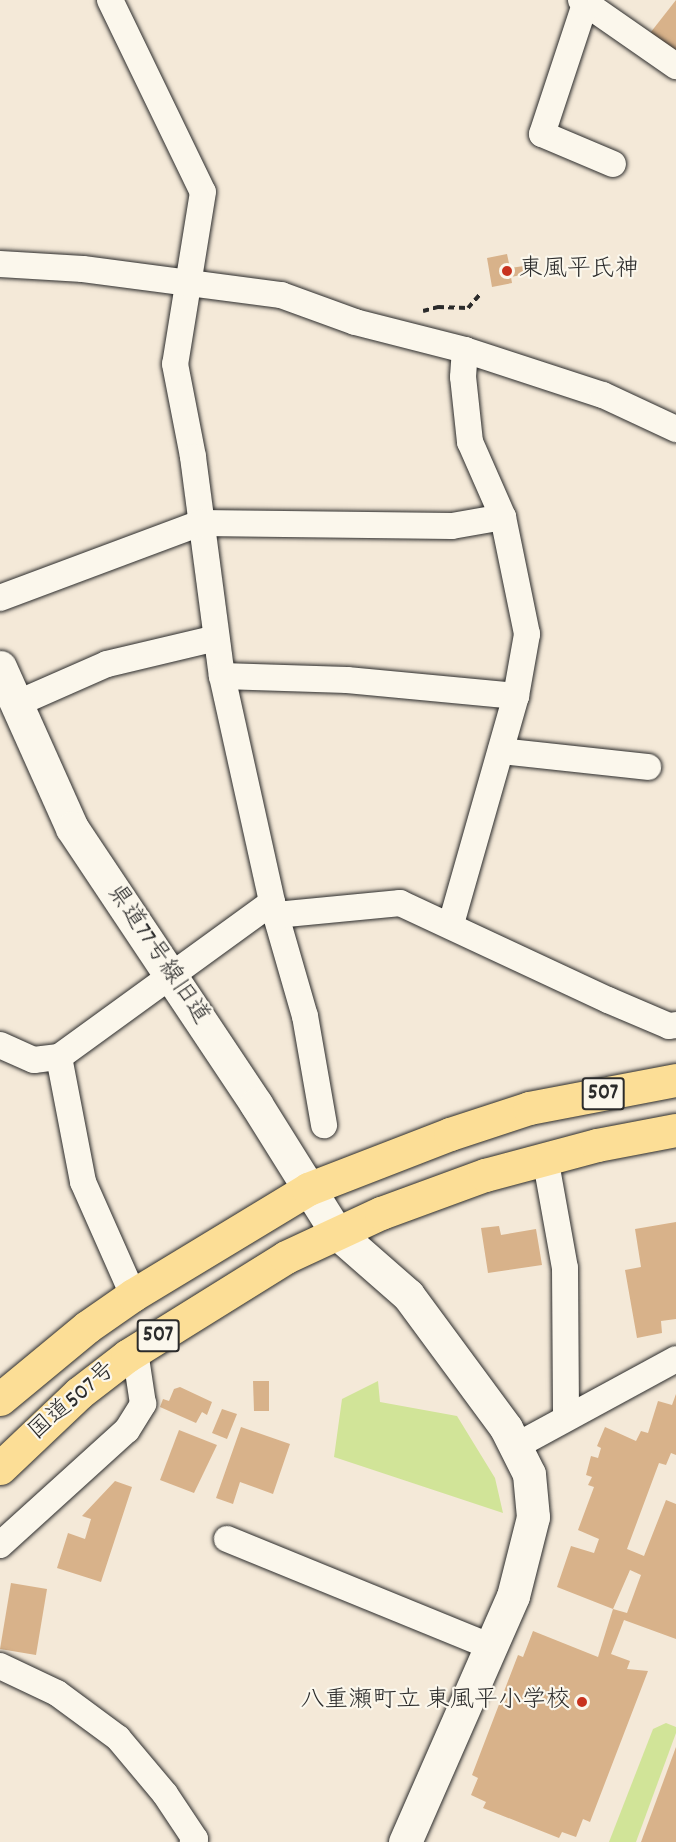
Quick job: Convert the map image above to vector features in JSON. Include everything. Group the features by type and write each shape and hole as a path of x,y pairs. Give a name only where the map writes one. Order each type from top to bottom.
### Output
{"highway":[{"name":"507","path":"308,1189 440,1137 529,1108 676,1080"},
{"name":"507","path":"336,1232 418,1199 545,1157 676,1130"},
{"name":"国道507号","path":"0,1398 87,1326 133,1295 308,1189"},
{"name":"国道507号","path":"0,1468 79,1393 135,1350 222,1293 336,1232"}],"street":[{"path":"110,0 203,192 190,285 175,364 201,523 222,676 274,908 304,1016 324,1125"},
{"path":"613,164 542,134 583,2 676,66"},
{"path":"0,264 83,269 190,285 281,295 376,326 465,350 603,395 676,429"},
{"path":"451,924 516,696 527,634 503,517 470,442 463,377 465,350"},
{"path":"0,598 201,523 452,526 503,517"},
{"path":"11,712 107,664 216,638"},
{"name":"県道77号線旧道","path":"0,667 11,712 72,828 336,1232 408,1295 516,1446 529,1474 533,1517 513,1596 405,1842"},
{"path":"222,676 347,680 516,696"},
{"path":"501,751 648,767"},
{"path":"0,1045 34,1060 59,1058 171,977 274,908 400,903 451,924 608,1000 669,1026 676,1025"},
{"path":"59,1058 83,1182 133,1295"},
{"path":"545,1157 565,1268 566,1417"},
{"path":"0,1545 127,1430 143,1404 135,1350"},
{"path":"516,1446 676,1359"},
{"path":"227,1539 492,1647"},
{"path":"0,1666 57,1693 118,1738 165,1794 198,1841"}],"path":[{"path":"376,326 438,307 468,308 481,293"}],"green space":[{"path":"378,1381 380,1402 457,1416 495,1478 503,1513 334,1457 342,1399"},
{"path":"666,1723 676,1727 676,1733 636,1842 609,1842 653,1729"}],"building":[{"path":"676,0 676,59 647,37"},
{"name":"東風平氏神","path":"507,254 510,268 524,266 526,274 511,277 512,283 492,287 487,258"},
{"path":"676,1222 676,1319 661,1321 662,1333 637,1338 625,1270 641,1267 635,1229"},
{"path":"499,1226 501,1235 536,1229 542,1265 488,1273 481,1228"},
{"path":"253,1381 269,1381 269,1411 254,1411"},
{"path":"180,1387 212,1402 207,1415 202,1412 196,1423 160,1407 163,1399 169,1401 174,1389"},
{"path":"676,1394 676,1455 671,1453 666,1465 659,1463 627,1549 644,1556 666,1500 676,1504 676,1639 624,1620 611,1654 630,1661 627,1669 648,1671 590,1822 583,1819 576,1837 562,1832 559,1838 483,1808 486,1802 471,1795 478,1778 472,1775 518,1655 523,1657 533,1631 598,1657 613,1609 557,1587 571,1546 594,1553 599,1539 578,1530 594,1487 588,1485 592,1477 586,1475 591,1456 598,1458 601,1448 597,1446 605,1427 636,1441 641,1431 648,1433 658,1401 672,1405","holes":["630,1570 641,1575 627,1613 613,1609"]},
{"path":"222,1409 237,1414 227,1439 212,1433"},
{"path":"241,1427 290,1444 273,1494 240,1482 233,1504 216,1498"},
{"path":"179,1430 217,1445 194,1493 160,1480"},
{"path":"115,1481 132,1487 101,1582 57,1568 68,1533 85,1539 91,1519 82,1516"},
{"path":"11,1583 47,1589 36,1655 0,1649"},
{"path":"676,1747 676,1842 641,1842"}],"place":[{"name":"東風平氏神","path":"507,271"},
{"name":"八重瀬町立 東風平小学校","path":"582,1702"}]}
